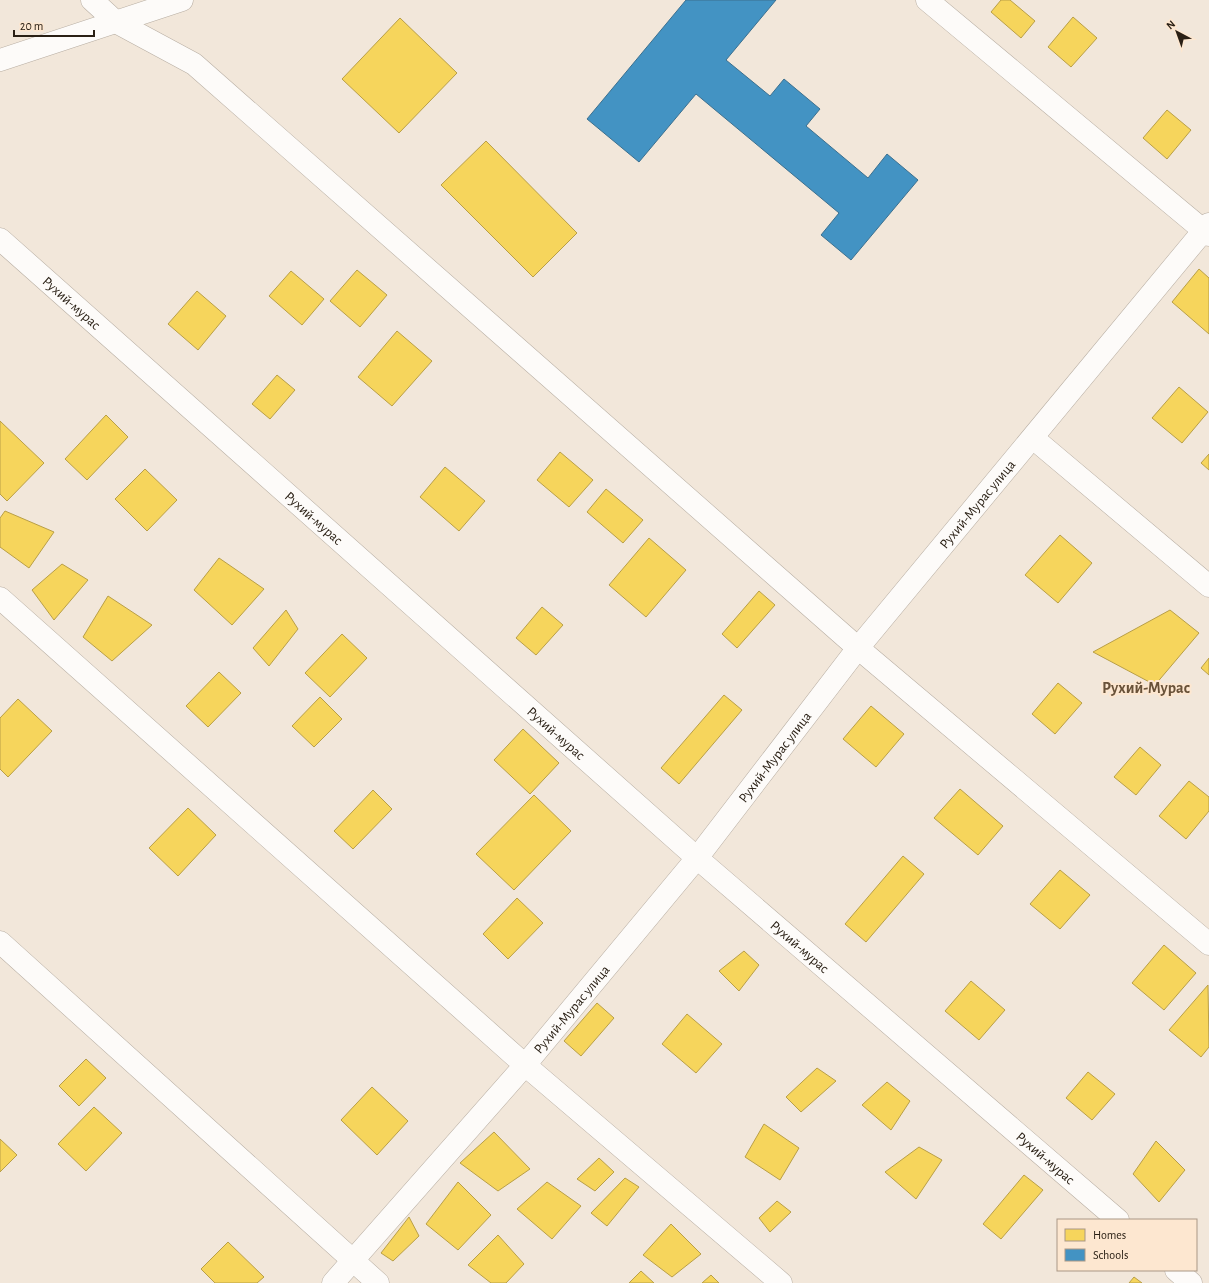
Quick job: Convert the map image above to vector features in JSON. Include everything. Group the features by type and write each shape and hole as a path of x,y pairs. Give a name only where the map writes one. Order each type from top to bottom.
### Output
{"street":[{"path":"92,0 116,22 194,64 858,648 1209,944"},
{"path":"0,60 182,0"},
{"path":"927,0 1207,230"},
{"name":"Рухий-Мурас улица","path":"332,1283 525,1065 697,858 858,648 1207,230"},
{"name":"Рухий-мурас","path":"0,239 697,858 1117,1219"},
{"path":"1033,438 1209,586"},
{"path":"0,598 525,1065 782,1283"},
{"path":"0,942 378,1283"},
{"path":"1177,1271 1191,1283"}],"building: Homes":[{"path":"1001,0 1010,0 1035,21 1021,38 991,12"},
{"path":"1073,17 1097,38 1071,67 1048,47"},
{"path":"400,18 457,73 399,133 342,79"},
{"path":"1167,110 1191,130 1167,159 1143,138"},
{"path":"486,141 577,233 533,277 441,185"},
{"path":"1199,269 1209,278 1209,334 1172,302"},
{"path":"357,270 387,295 360,327 330,301"},
{"path":"291,271 324,299 302,325 269,296"},
{"path":"197,291 226,316 198,350 168,324"},
{"path":"397,331 432,361 392,406 358,377"},
{"path":"277,375 295,390 270,419 252,404"},
{"path":"1179,387 1208,412 1182,443 1152,418"},
{"path":"106,415 128,437 87,480 65,459"},
{"path":"0,421 44,463 7,501 0,494"},
{"path":"560,452 593,480 569,507 537,480"},
{"path":"1209,454 1209,470 1201,463"},
{"path":"445,467 485,501 459,531 420,497"},
{"path":"145,469 177,500 147,531 115,499"},
{"path":"606,489 643,520 623,543 587,512"},
{"path":"5,511 54,532 29,568 0,547 0,518"},
{"path":"1060,535 1092,563 1058,603 1025,575"},
{"path":"649,538 686,570 646,617 609,585"},
{"path":"219,558 264,589 232,625 194,590"},
{"path":"62,564 88,580 54,620 32,590"},
{"path":"759,591 775,605 737,648 722,634"},
{"path":"108,596 152,625 112,661 83,637"},
{"path":"542,607 563,625 536,655 516,638"},
{"path":"286,610 298,629 269,666 253,648"},
{"path":"1170,610 1199,633 1155,685 1093,652"},
{"path":"342,634 367,658 330,697 305,673"},
{"path":"1209,658 1209,675 1201,668"},
{"path":"219,672 241,693 208,727 186,706"},
{"path":"1058,683 1082,703 1055,734 1032,714"},
{"path":"724,695 742,710 679,784 661,768"},
{"path":"320,697 342,719 314,747 292,726"},
{"path":"18,699 52,731 8,777 0,769 0,718"},
{"path":"871,706 904,734 876,767 843,739"},
{"path":"523,729 559,763 530,794 494,760"},
{"path":"1140,747 1161,765 1136,795 1114,777"},
{"path":"1189,781 1209,797 1209,811 1186,839 1159,816"},
{"path":"960,789 1003,826 978,855 934,818"},
{"path":"373,790 392,809 353,849 334,831"},
{"path":"534,795 571,831 514,890 476,854"},
{"path":"188,808 216,835 178,876 149,848"},
{"path":"903,856 924,874 866,942 845,924"},
{"path":"1060,870 1090,895 1060,929 1030,904"},
{"path":"517,898 543,923 508,959 483,934"},
{"path":"1164,945 1196,973 1164,1010 1132,983"},
{"path":"744,951 759,965 739,991 719,971"},
{"path":"971,981 1005,1010 979,1040 945,1011"},
{"path":"1208,985 1209,1047 1201,1057 1169,1030"},
{"path":"597,1003 614,1018 581,1056 564,1041"},
{"path":"687,1014 722,1044 696,1073 662,1044"},
{"path":"86,1059 106,1078 79,1106 59,1086"},
{"path":"817,1068 836,1081 801,1112 786,1097"},
{"path":"1088,1072 1115,1094 1092,1120 1066,1098"},
{"path":"887,1082 910,1101 891,1130 862,1105"},
{"path":"372,1087 408,1121 377,1155 341,1120"},
{"path":"94,1107 122,1133 86,1171 58,1144"},
{"path":"764,1124 799,1148 780,1180 745,1157"},
{"path":"494,1132 530,1169 498,1191 460,1163"},
{"path":"0,1139 17,1155 0,1172"},
{"path":"1156,1141 1185,1170 1159,1202 1133,1174"},
{"path":"919,1147 942,1160 916,1199 885,1172"},
{"path":"599,1158 614,1172 595,1191 577,1179"},
{"path":"1024,1175 1043,1190 1001,1239 983,1224"},
{"path":"625,1178 639,1187 607,1226 591,1213"},
{"path":"458,1182 491,1215 458,1250 426,1224"},
{"path":"547,1182 581,1206 552,1239 517,1209"},
{"path":"777,1201 791,1212 770,1232 759,1218"},
{"path":"409,1217 419,1236 393,1261 381,1253"},
{"path":"671,1224 701,1254 672,1277 643,1255"},
{"path":"498,1235 524,1264 506,1283 491,1283 468,1265"},
{"path":"228,1242 264,1277 257,1283 215,1283 201,1269"},
{"path":"641,1271 654,1283 629,1283"},
{"path":"711,1275 719,1283 702,1283"},
{"path":"1134,1277 1142,1283 1129,1283"}],"building: Schools":[{"path":"686,0 776,0 726,60 770,96 784,79 820,109 806,126 868,178 887,154 918,180 851,260 821,235 839,213 696,94 639,162 587,119"}],"district":[{"name":"Рухий-Мурас","path":"1146,687"}]}
